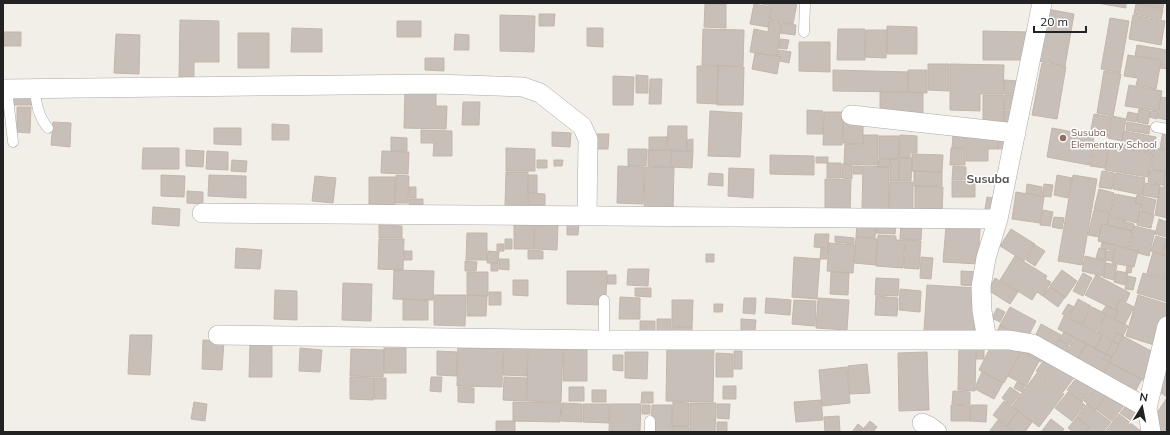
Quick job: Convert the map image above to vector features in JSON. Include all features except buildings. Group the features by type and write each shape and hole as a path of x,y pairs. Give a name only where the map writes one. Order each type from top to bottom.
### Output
{"street":[{"path":"987,340 982,311 981,287 986,258 998,219 1042,3"},
{"path":"5,89 436,84 523,87 540,93 582,126 588,138 587,216"},
{"path":"851,114 1016,133"},
{"path":"202,213 998,219"},
{"path":"1151,432 1146,408 1167,326"},
{"path":"218,335 604,340 1009,340 1033,344 1146,408"}],"lane":[{"path":"804,32 805,3"},
{"path":"5,89 13,142"},
{"path":"35,89 36,105 48,128"},
{"path":"1156,127 1167,129"},
{"path":"604,300 604,340"},
{"path":"650,421 650,432"}],"place":[{"name":"Susuba Elementary School","path":"1063,138"}],"district":[{"name":"Susuba","path":"988,178"}]}
